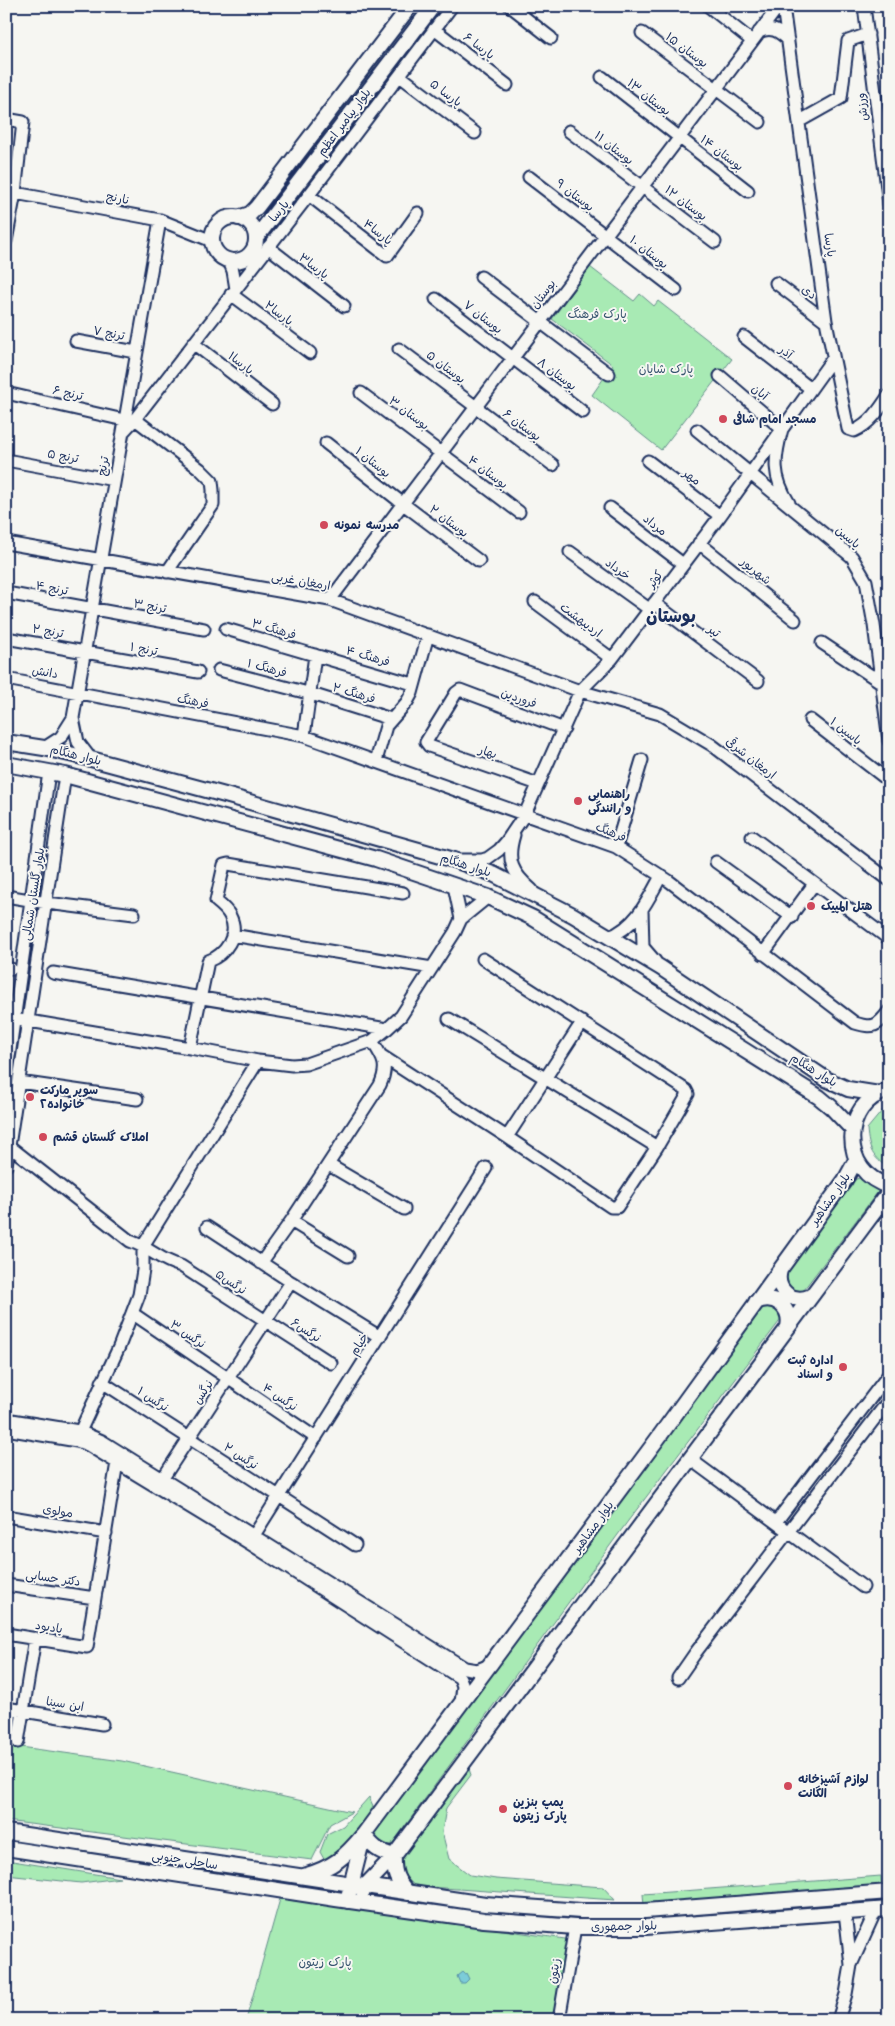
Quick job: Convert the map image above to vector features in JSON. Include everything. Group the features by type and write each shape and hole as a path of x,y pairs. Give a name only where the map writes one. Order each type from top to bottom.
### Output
{"main road":[{"name":"بلوار پیامبر اعظم","path":"238,218 250,214 257,207 410,6"},
{"name":"بلوار پیامبر اعظم","path":"256,238 433,6"},
{"path":"231,218 238,218 250,225 256,238 253,251 242,260 229,260 218,253 212,241 213,234 220,223 231,218"},
{"name":"بلوار هنگام","path":"6,742 44,748 91,759 454,860 493,874 542,899 661,968 832,1082 848,1089 884,1092"},
{"name":"بلوار هنگام","path":"6,764 65,775 376,860 488,897 533,918 739,1046 819,1097 852,1129"},
{"path":"278,833 284,812"},
{"path":"739,1046 750,1028"},
{"path":"884,1092 861,1108 852,1129 852,1145 856,1160 871,1178 889,1186"},
{"name":"بلوار مشاهیر","path":"354,1902 364,1834 492,1664 780,1270 845,1180 856,1160"},
{"path":"357,1886 394,1856 889,1192"},
{"path":"780,1270 779,1284 786,1295 799,1299 811,1296"},
{"path":"756,1302 769,1299 781,1304 788,1314 788,1328"},
{"name":"ساحلی جنوبی","path":"6,1832 357,1886"},
{"path":"300,1877 326,1869 347,1854 364,1834 370,1845 381,1853 394,1856"},
{"name":"ساحلی جنوبی","path":"6,1848 354,1902"},
{"path":"394,1856 393,1870 398,1883 408,1893"},
{"name":"بلوار جمهوری","path":"357,1886 485,1904 581,1911 645,1911 886,1892"},
{"path":"883,1909 886,1892"},
{"name":"بلوار جمهوری","path":"354,1902 484,1920 575,1927 646,1927 883,1909"}],"street":[{"name":"پارسا","path":"128,423 309,195 452,6"},
{"path":"510,6 551,38"},
{"path":"708,6 755,36 768,28 780,32 788,40"},
{"name":"بوستان","path":"330,600 678,137 779,6"},
{"name":"پارسا","path":"783,6 826,321 848,429 854,431 861,428 877,413 889,395"},
{"name":"ورزش","path":"864,6 885,148 889,204"},
{"name":"پارسا ۶","path":"434,29 507,85"},
{"name":"بوستان ۱۵","path":"642,33 760,122"},
{"path":"800,121 842,98 848,41 868,34"},
{"name":"پارسا ۵","path":"400,76 475,132"},
{"name":"بوستان ۱۳","path":"602,77 678,137"},
{"path":"6,119 23,122 9,192 6,241"},
{"name":"بوستان ۱۱","path":"569,131 642,187"},
{"name":"بوستان ۱۴","path":"678,137 748,191"},
{"name":"بوستان ۹","path":"529,177 604,235"},
{"name":"بوستان ۱۲","path":"642,187 715,242"},
{"name":"نارنج","path":"9,192 160,220 212,241"},
{"name":"پارسا۴","path":"309,195 387,256 418,213"},
{"name":"ترنج","path":"73,718 114,480 128,423 136,352 160,220"},
{"name":"بوستان ۱۰","path":"604,235 676,290"},
{"name":"پارسا۳","path":"268,247 344,306"},
{"path":"229,260 233,271 234,291"},
{"path":"481,277 609,374"},
{"name":"دی","path":"776,283 826,321"},
{"name":"پارسا۲","path":"234,291 310,353"},
{"name":"بوستان ۷","path":"436,299 513,358"},
{"name":"آذر","path":"744,337 811,389"},
{"name":"ترنج ۷","path":"76,341 136,352"},
{"name":"پارسا۱","path":"193,343 272,404"},
{"name":"بوستان ۵","path":"399,349 476,407"},
{"name":"بوستان ۸","path":"513,358 583,412"},
{"name":"کوثر","path":"454,860 482,860 499,850 525,814 580,691 612,659 720,516 834,358"},
{"name":"آبان","path":"720,376 782,429"},
{"name":"ترنج ۶","path":"6,393 128,423"},
{"name":"بوستان ۳","path":"361,393 440,454"},
{"name":"بوستان ۶","path":"476,407 552,464"},
{"path":"128,423 200,469 212,482 214,490 212,505 167,572"},
{"path":"782,429 776,449 775,472 782,492 792,509"},
{"name":"یاسین","path":"697,430 852,557 858,566 866,581 889,741"},
{"name":"بوستان ۱","path":"326,442 402,504"},
{"name":"بوستان ۴","path":"440,454 519,512"},
{"name":"ترنج ۵","path":"6,460 114,480"},
{"name":"مهر","path":"648,461 720,516"},
{"name":"بوستان ۲","path":"402,504 479,561"},
{"name":"مرداد","path":"610,508 683,564"},
{"name":"ارمغان غربی","path":"6,543 330,600 580,691"},
{"name":"شهریور","path":"699,543 795,620"},
{"name":"خرداد","path":"570,552 652,606"},
{"name":"ترنج ۴","path":"6,594 92,609"},
{"name":"اردیبهشت","path":"535,602 612,659"},
{"name":"تیر","path":"652,606 758,681"},
{"name":"ترنج ۳","path":"92,609 204,629"},
{"name":"فرهنگ ۳","path":"226,629 315,655"},
{"path":"376,761 386,726 408,702 412,693 428,635"},
{"name":"ترنج ۲","path":"6,638 85,652"},
{"path":"822,643 882,683"},
{"name":"ترنج ۱","path":"85,652 198,672"},
{"path":"304,736 308,693 315,655"},
{"name":"فرهنگ ۴","path":"315,655 414,684"},
{"name":"فرهنگ ۱","path":"219,670 308,693"},
{"name":"دانش","path":"6,679 78,692"},
{"name":"فروردین","path":"429,746 426,742 456,693 460,690 564,729"},
{"name":"ارمغان شرقی","path":"580,691 660,714 684,726 712,745 889,880"},
{"name":"فرهنگ","path":"78,692 304,736 616,847 661,876 856,1023 868,1027 876,1025 889,1011"},
{"name":"فرهنگ ۲","path":"308,693 391,719"},
{"path":"44,748 61,737 73,718"},
{"path":"73,718 78,742 91,759"},
{"name":"یاسین ۱","path":"810,720 889,781"},
{"name":"بهار","path":"429,746 538,784"},
{"path":"616,847 642,760"},
{"name":"بلوار گلستان شمالی","path":"7,1070 10,1019 31,900 50,772"},
{"name":"بلوار گلستان شمالی","path":"6,1163 65,775"},
{"path":"46,799 48,796 55,795 61,799"},
{"name":"کوثر","path":"517,826 511,849 514,873 542,899"},
{"path":"752,837 889,939"},
{"path":"716,862 792,917"},
{"path":"190,1048 208,961 218,957 226,950 232,935 233,923 230,914 216,901 224,865 228,864 403,893"},
{"path":"609,937 620,933 642,910 661,876"},
{"path":"763,954 792,917 814,884"},
{"path":"454,886 461,919"},
{"path":"6,896 134,914"},
{"path":"10,1019 258,1061 292,1065 306,1064 372,1041 387,1029 401,1016 461,919 488,897"},
{"path":"642,910 643,947 661,968"},
{"path":"232,935 432,968"},
{"path":"382,1056 614,1208 617,1207 657,1147 688,1094 686,1090 483,958"},
{"path":"53,974 387,1029"},
{"path":"449,1019 657,1147"},
{"path":"507,1137 582,1022"},
{"path":"261,1263 292,1221 380,1085 386,1069 382,1056 372,1041"},
{"path":"78,1436 119,1347 139,1295 143,1270 143,1246 258,1061"},
{"path":"19,1082 137,1099"},
{"name":"نرگس۵","path":"9,1146 130,1241 143,1246 163,1260 181,1266 266,1321"},
{"path":"329,1165 404,1209"},
{"name":"خیام","path":"252,1539 486,1168"},
{"path":"292,1221 348,1256"},
{"path":"207,1227 291,1282 380,1336"},
{"name":"نرگس","path":"163,1478 291,1282"},
{"name":"نرگس ۳","path":"132,1313 228,1378"},
{"name":"نرگس۶","path":"266,1321 331,1363"},
{"path":"776,1522 889,1374"},
{"name":"نرگس ۴","path":"228,1378 316,1438"},
{"name":"نرگس ۱","path":"102,1382 189,1438"},
{"path":"678,1678 889,1400"},
{"path":"6,1419 78,1436 88,1445 163,1478 460,1678 463,1686 461,1705"},
{"path":"6,1429 78,1436"},
{"name":"نرگس ۲","path":"189,1438 355,1545"},
{"path":"118,1457 465,1668 477,1670 492,1664"},
{"path":"95,1598 118,1457"},
{"path":"690,1459 863,1587"},
{"name":"مولوی","path":"6,1516 106,1533"},
{"name":"دکتر حسابی","path":"6,1586 95,1598"},
{"name":"یادبود","path":"6,1634 87,1647 95,1598"},
{"path":"18,1742 34,1638"},
{"name":"ابن سینا","path":"6,1708 102,1724"},
{"path":"851,1965 883,1909"},
{"path":"838,2020 846,1994 851,1965 846,1912"},
{"name":"زیتون","path":"560,2020 575,1927"}],"green space":[{"name":"پارک شایان","path":"590,267 634,301 640,294 654,306 658,301 732,359 661,450 592,395 613,365 552,319"},
{"path":"889,1108 889,1169 872,1152 867,1129 882,1111"},
{"path":"863,1177 880,1189 628,1521 392,1844 384,1846 372,1837 391,1807 843,1196 856,1179"},
{"path":"6,1745 122,1761 352,1812 330,1824 312,1860 6,1821"},
{"path":"468,1766 471,1775 446,1808 442,1832 449,1859 470,1875 496,1879 603,1887 615,1900 415,1886 404,1876 400,1861"},
{"path":"369,1797 374,1808 345,1844 325,1861 320,1852 327,1834 343,1826"},
{"path":"6,1860 120,1878 81,1883 6,1875"},
{"path":"881,1876 882,1889 644,1905 643,1894"},
{"name":"پارک زیتون","path":"280,1899 572,1940 556,2020 246,2020"}],"water":[{"path":"462,1972 466,1973 469,1979 465,1983 460,1983 457,1976"}],"place":[{"name":"مسجد امام شافی","path":"723,419"},
{"name":"مدرسه نمونه","path":"324,525"},
{"name":"راهنمایی و رانندگی","path":"578,801"},
{"name":"هتل المپیک","path":"811,906"},
{"name":"سوپر ماركت خانواده٢","path":"30,1097"},
{"name":"املاک گلستان قشم","path":"43,1137"},
{"name":"اداره ثبت و اسناد","path":"843,1367"},
{"name":"لوازم آشپزخانه الگانت","path":"788,1786"},
{"name":"پمپ بنزین پارک زیتون","path":"503,1809"}],"district":[{"name":"بوستان","path":"671,616"}],"park label":[{"name":"پارک فرهنگ","path":"597,314"}]}
